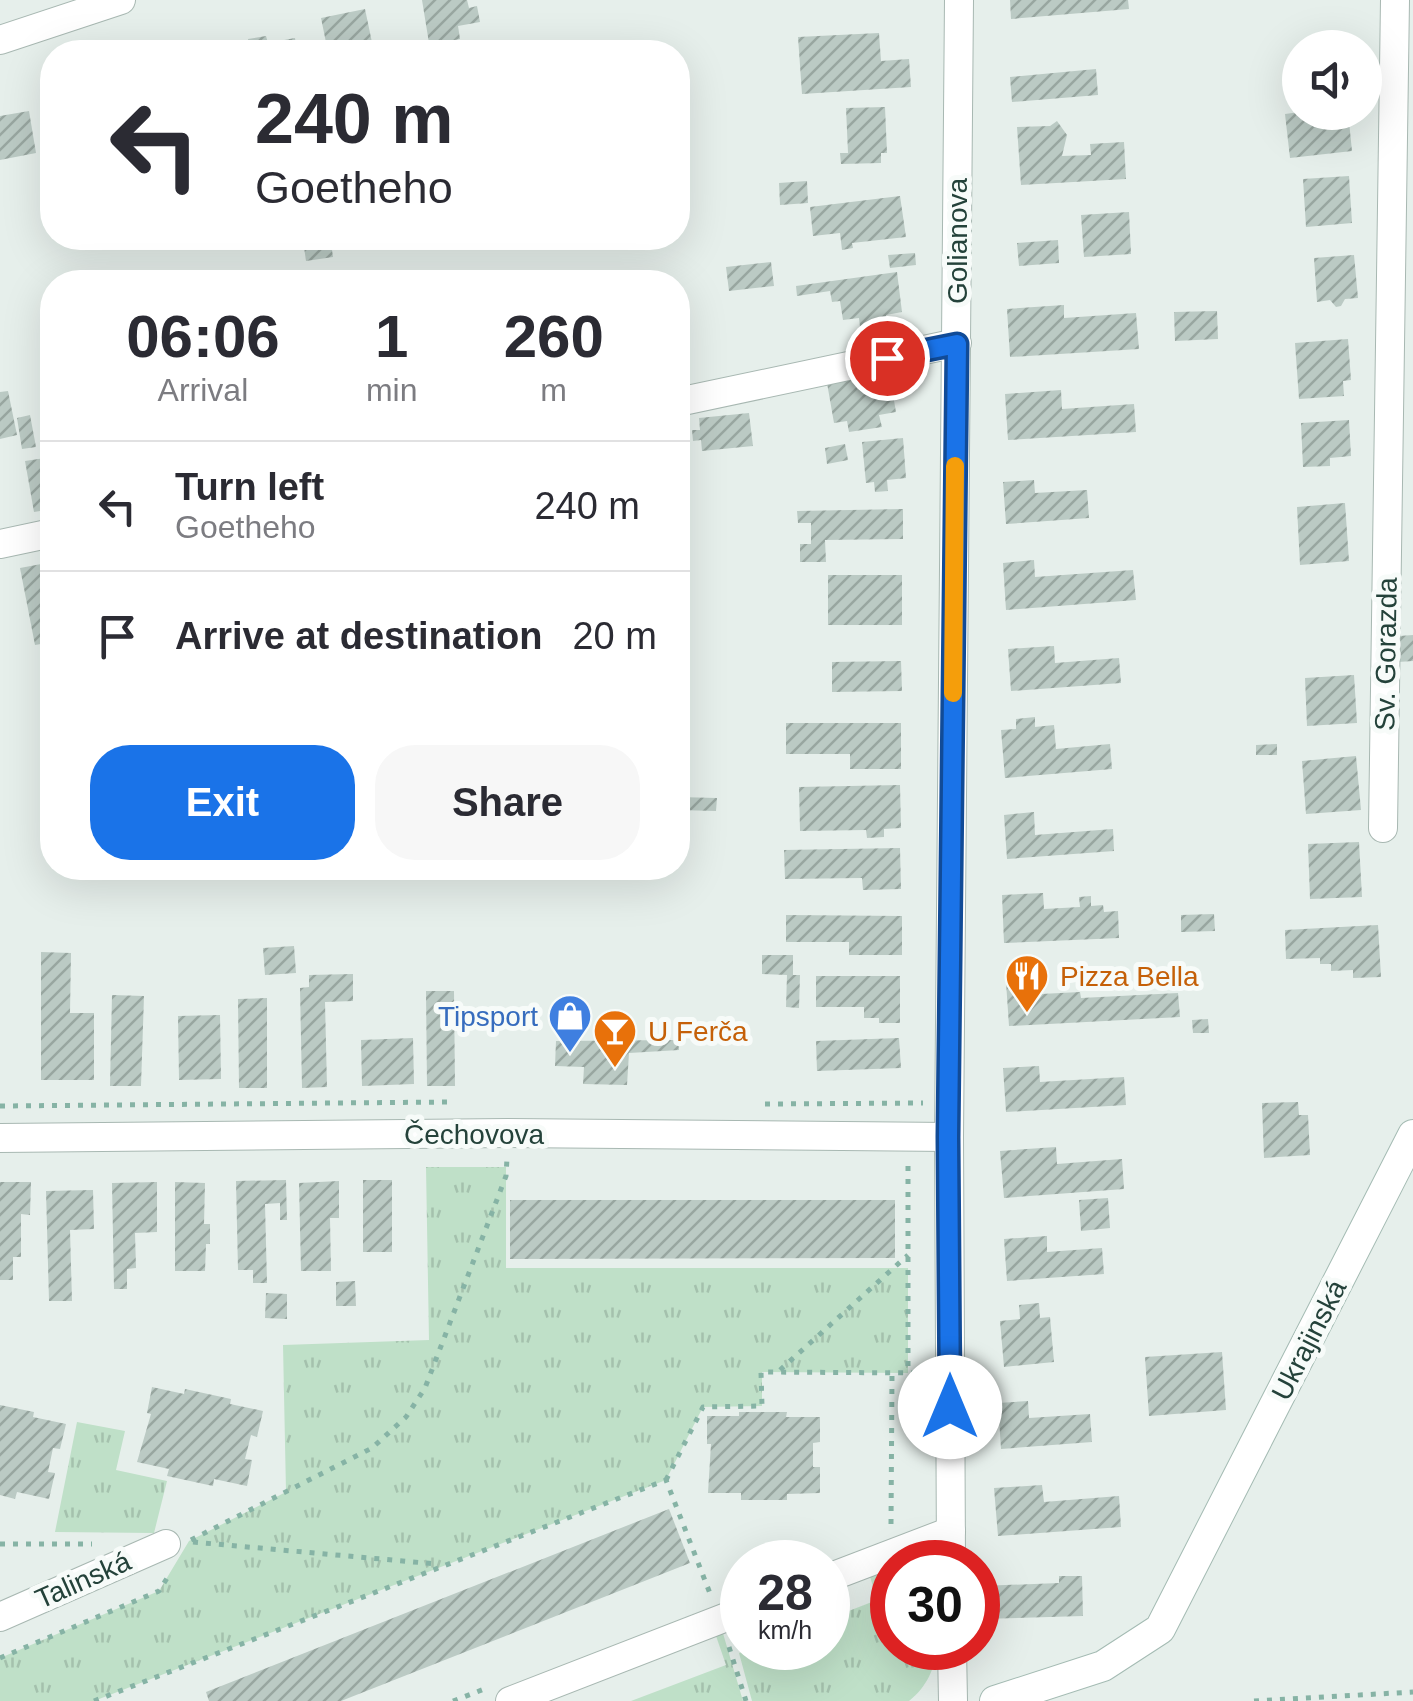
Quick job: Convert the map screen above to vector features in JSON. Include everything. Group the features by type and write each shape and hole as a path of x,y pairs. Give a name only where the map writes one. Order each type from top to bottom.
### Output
{"main road":[{"name":"Ukrajinská","path":"996,1701 1103,1666 1160,1629 1413,1135"}],"street":[{"path":"0,40 120,0"},
{"name":"Golianova","path":"951,1540 948,1137 959,0"},
{"name":"Sv. Gorazda","path":"1384,828 1395,0"},
{"path":"690,400 957,344"},
{"path":"0,544 40,536"},
{"name":"Čechovova","path":"0,1138 508,1133 948,1137"},
{"path":"850,1570 951,1531"},
{"name":"Talinská","path":"0,1617 178,1543"},
{"path":"500,1694 720,1619"},
{"path":"952,1670 953,1701"}],"path":[{"path":"747,1104 922,1104 922,1086"},
{"path":"0,1106 455,1102"},
{"path":"178,1543 372,1448 406,1418 425,1388 506,1176 508,1133"},
{"path":"906,1158 908,1373"},
{"path":"778,1372 908,1255"},
{"path":"94,1701 666,1480 704,1407 762,1406 761,1372 950,1373"},
{"path":"891,1526 892,1373"},
{"path":"666,1480 712,1599"},
{"path":"178,1543 441,1565"},
{"path":"0,1544 92,1544"},
{"path":"0,1658 160,1591 169,1574"},
{"path":"1254,1701 1413,1692"},
{"path":"452,1701 500,1694"}],"green space":[{"path":"426,1167 506,1167 506,1268 908,1268 908,1373 762,1372 762,1406 703,1407 666,1480 94,1701 0,1701 0,1658 159,1591 189,1541 286,1492 283,1345 429,1340"},
{"path":"77,1422 125,1431 116,1470 167,1481 154,1533 55,1532"},
{"path":"870,1603 870,1670 932,1670 915,1696 909,1701 752,1701 744,1670 850,1670 850,1610"},
{"path":"720,1667 734,1670 743,1701 631,1701"}],"building":[{"path":"422,0 467,0 469,8 477,6 480,22 458,26 460,39 429,40"},
{"path":"1010,0 1128,0 1129,9 1011,19"},
{"path":"365,9 371,40 326,40 321,18"},
{"path":"879,33 881,61 909,59 911,87 802,94 798,37"},
{"path":"1096,69 1098,95 1012,102 1010,77"},
{"path":"885,107 887,153 881,153 881,163 841,164 840,153 848,153 846,108"},
{"path":"29,111 36,153 0,160 0,116"},
{"path":"1057,121 1067,135 1062,156 1091,155 1090,144 1124,142 1126,179 1021,185 1017,127 1050,126"},
{"path":"1287,130 1350,130 1352,151 1290,158"},
{"path":"1349,176 1352,223 1306,227 1303,179"},
{"path":"807,181 808,203 780,205 779,183"},
{"path":"900,196 906,237 852,243 853,248 842,250 840,233 813,236 810,207"},
{"path":"1129,212 1131,254 1084,257 1081,215"},
{"path":"1058,240 1059,263 1019,266 1017,243"},
{"path":"304,250 332,250 333,257 306,261"},
{"path":"915,253 916,265 890,268 888,255"},
{"path":"1354,255 1358,298 1345,299 1336,307 1330,300 1317,302 1314,258"},
{"path":"771,262 774,286 729,291 726,267"},
{"path":"897,272 902,312 886,315 887,323 860,327 859,318 843,320 840,301 832,302 830,291 797,296 796,286"},
{"path":"1064,305 1064,318 1136,313 1139,349 1010,357 1007,309"},
{"path":"1217,311 1218,339 1175,341 1174,312"},
{"path":"1348,339 1351,380 1343,381 1344,396 1299,399 1295,343"},
{"path":"889,372 896,412 879,415 882,427 849,432 847,421 834,423 827,383"},
{"path":"1061,390 1062,409 1134,404 1136,432 1008,440 1005,394"},
{"path":"8,391 17,435 0,439 0,392"},
{"path":"749,413 753,446 702,451 701,440 693,441 692,430 700,430 699,418"},
{"path":"30,415 36,447 22,449 17,418"},
{"path":"1349,420 1351,456 1330,458 1330,466 1303,467 1301,423"},
{"path":"903,438 906,478 887,480 888,491 875,492 874,482 866,483 862,442"},
{"path":"845,444 848,460 827,464 825,448"},
{"path":"40,459 40,511 34,512 25,461"},
{"path":"1034,480 1035,493 1087,490 1089,518 1006,524 1003,482"},
{"path":"1345,503 1349,561 1300,565 1297,507"},
{"path":"903,509 903,539 825,540 826,562 800,562 800,544 811,544 811,523 798,523 797,511"},
{"path":"1034,560 1035,577 1133,570 1136,600 1006,610 1003,563"},
{"path":"40,564 40,644 35,645 20,568"},
{"path":"828,575 902,575 902,625 828,625"},
{"path":"1413,635 1413,661 1398,662 1399,636"},
{"path":"1054,646 1055,663 1119,658 1121,683 1011,691 1008,649"},
{"path":"901,661 902,691 832,692 832,662"},
{"path":"1354,675 1357,723 1307,726 1305,678"},
{"path":"1035,717 1035,727 1054,725 1056,749 1110,744 1112,769 1005,778 1001,730 1016,729 1016,719"},
{"path":"786,723 901,723 901,769 850,769 850,754 786,754"},
{"path":"1277,744 1277,755 1256,755 1256,745"},
{"path":"1356,756 1361,810 1306,814 1302,761"},
{"path":"900,785 901,828 884,829 884,837 867,838 866,830 800,831 799,787"},
{"path":"690,797 717,798 716,811 690,810"},
{"path":"1034,812 1035,835 1113,829 1114,851 1007,859 1004,815"},
{"path":"1359,842 1362,897 1310,899 1308,844"},
{"path":"900,848 901,889 863,890 862,878 785,879 784,850"},
{"path":"1043,893 1044,909 1080,907 1079,897 1091,896 1091,906 1103,905 1104,912 1118,911 1119,938 1004,943 1002,895"},
{"path":"1214,914 1215,931 1181,932 1181,915"},
{"path":"786,915 902,916 902,955 849,955 849,942 786,942"},
{"path":"1378,925 1381,977 1353,978 1353,970 1331,971 1331,964 1320,964 1320,958 1286,959 1285,930"},
{"path":"294,946 296,973 265,975 263,948"},
{"path":"41,952 71,953 70,1013 94,1013 94,1080 41,1080"},
{"path":"762,955 793,955 793,975 800,975 799,1008 786,1007 787,975 762,974"},
{"path":"353,974 353,1001 325,1002 327,1087 302,1088 300,988 309,987 309,975"},
{"path":"816,976 900,976 900,1023 864,1018 864,1007 816,1007"},
{"path":"1040,981 1041,994 1080,992 1081,998 1178,993 1180,1017 1009,1026 1006,982"},
{"path":"426,991 454,991 455,1086 427,1086"},
{"path":"112,995 144,996 141,1086 110,1086"},
{"path":"267,998 267,1088 239,1088 238,999"},
{"path":"220,1015 221,1079 179,1080 178,1016"},
{"path":"1208,1019 1209,1033 1193,1033 1192,1020"},
{"path":"413,1038 414,1084 362,1086 361,1040"},
{"path":"899,1038 901,1068 817,1071 816,1041"},
{"path":"678,1040 679,1050 629,1053 627,1085 583,1084 584,1067 555,1066 556,1041"},
{"path":"1039,1066 1040,1082 1124,1077 1126,1105 1006,1112 1003,1068"},
{"path":"1298,1102 1299,1115 1308,1115 1310,1155 1264,1158 1262,1103"},
{"path":"1056,1147 1057,1164 1122,1159 1124,1189 1004,1198 1000,1151"},
{"path":"286,1180 287,1220 280,1220 280,1203 265,1204 267,1283 253,1283 253,1270 238,1270 236,1181"},
{"path":"363,1180 392,1180 392,1252 363,1252"},
{"path":"339,1181 339,1218 330,1218 331,1271 301,1271 299,1183"},
{"path":"0,1182 31,1182 30,1215 21,1214 21,1257 13,1257 13,1280 0,1280"},
{"path":"157,1182 157,1232 135,1233 136,1268 127,1269 127,1289 114,1289 112,1183"},
{"path":"175,1182 205,1183 204,1224 210,1224 210,1244 206,1244 205,1271 175,1271"},
{"path":"93,1190 94,1229 70,1230 72,1301 49,1301 46,1191"},
{"path":"1108,1198 1110,1228 1081,1231 1079,1200"},
{"path":"510,1200 895,1200 895,1258 510,1259"},
{"path":"1047,1236 1047,1252 1102,1248 1104,1274 1007,1281 1004,1239"},
{"path":"355,1281 356,1306 336,1306 336,1282"},
{"path":"266,1293 287,1294 287,1319 265,1318"},
{"path":"1039,1303 1040,1318 1050,1317 1054,1362 1004,1367 1000,1321 1020,1319 1019,1305"},
{"path":"1222,1352 1226,1410 1149,1416 1145,1357"},
{"path":"152,1387 184,1394 185,1389 263,1411 257,1437 251,1435 245,1459 252,1460 247,1486 214,1479 213,1486 167,1476 169,1469 137,1462 151,1414 147,1413"},
{"path":"1028,1401 1029,1418 1090,1414 1092,1442 1001,1449 998,1403"},
{"path":"0,1405 66,1424 60,1449 53,1448 48,1472 55,1473 49,1499 17,1492 15,1499 0,1495"},
{"path":"739,1412 820,1417 820,1442 813,1443 813,1467 820,1467 820,1493 787,1494 787,1500 741,1500 741,1493 708,1493 711,1444 707,1444 707,1416 739,1416"},
{"path":"1042,1485 1044,1502 1119,1496 1121,1527 998,1536 994,1488"},
{"path":"669,1509 690,1563 341,1701 209,1701 206,1692"},
{"path":"1059,1576 1082,1576 1083,1616 1000,1618 1000,1585 1059,1583"}],"slow traffic":[{"path":"953,693 955,466"}],"place":[{"name":"Pizza Bella","path":"1027,1014"},
{"name":"Tipsport","path":"570,1054"},
{"name":"U Ferča","path":"615,1069"}],"route":[{"path":"887,358 957,344 948,1137 950,1407"}]}
